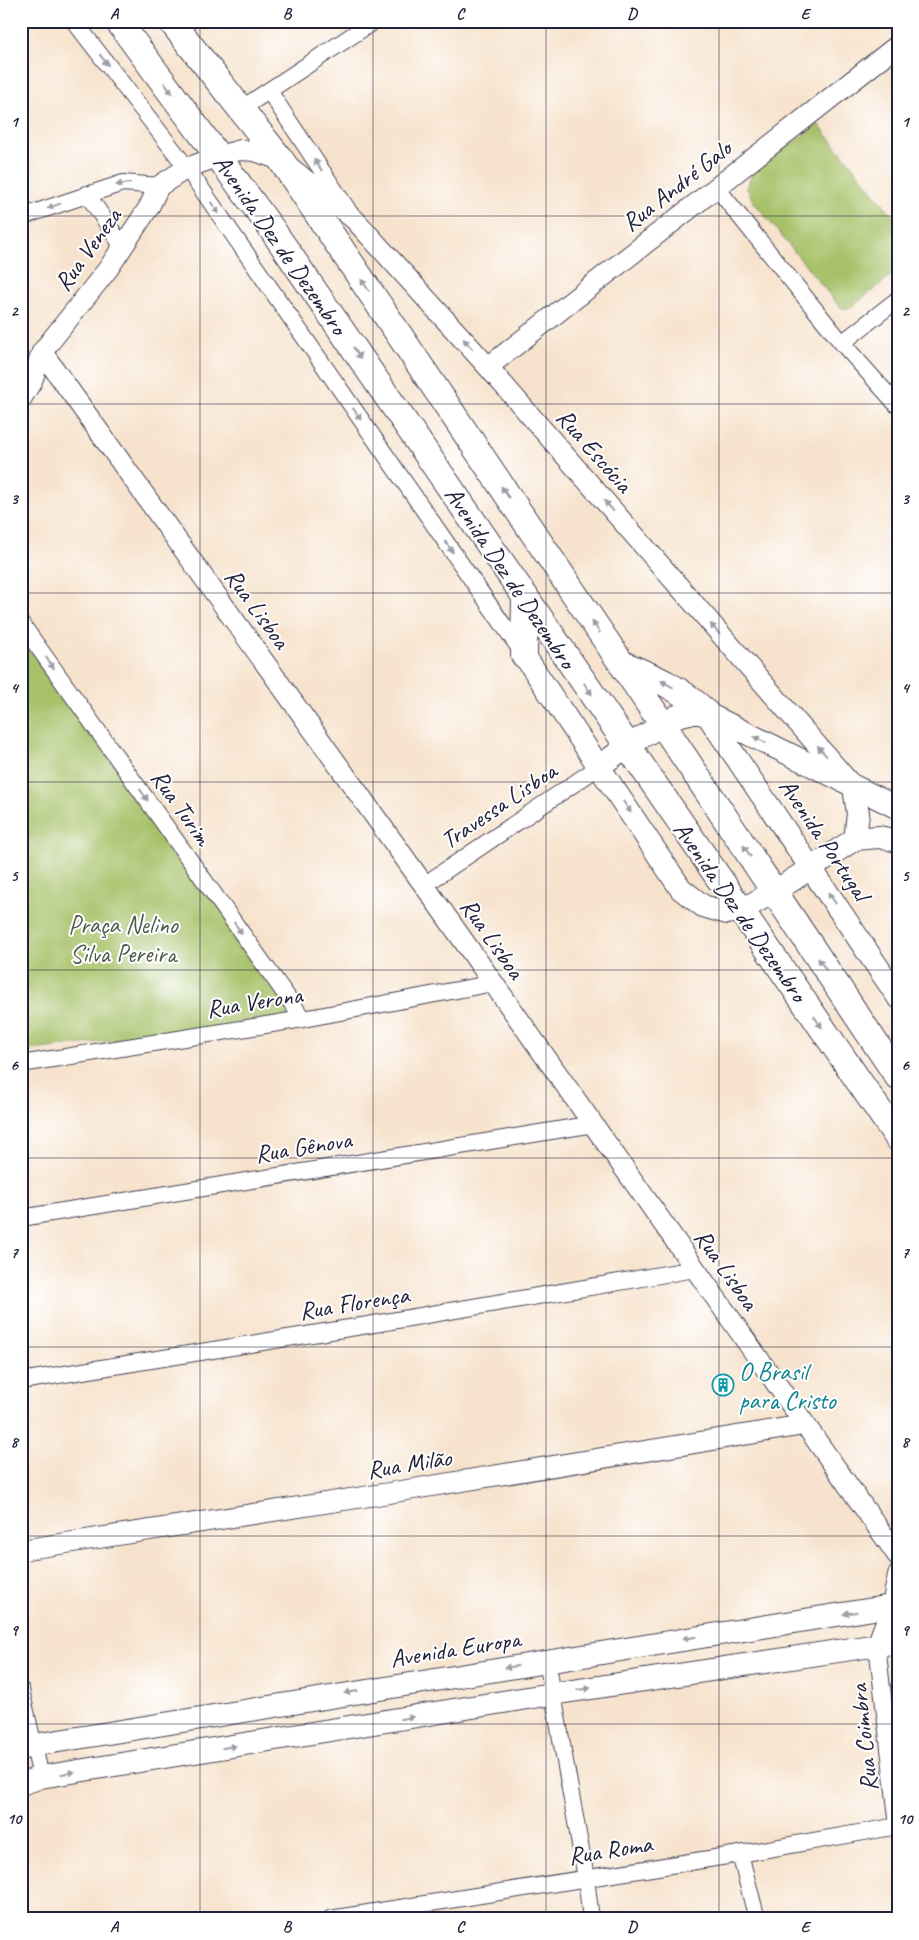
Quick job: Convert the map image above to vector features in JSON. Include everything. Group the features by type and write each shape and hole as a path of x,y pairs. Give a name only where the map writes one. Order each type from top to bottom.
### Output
{"highway":[{"name":"Avenida Dez de Dezembro","path":"118,21 271,228 898,1138"},
{"name":"Avenida Dez de Dezembro","path":"171,21 281,160 898,1076"},
{"path":"524,596 524,655"},
{"path":"622,664 661,680 690,698 706,713"}],"main road":[{"path":"524,655 682,889 703,906 727,913 741,910 774,892 855,839 879,837 898,842"},
{"path":"600,766 627,746 677,716 689,713 706,713 854,788 897,806"},
{"name":"Avenida Portugal","path":"706,713 898,997"},
{"path":"854,788 858,813 855,839"},
{"name":"Avenida Europa","path":"28,1747 895,1605"},
{"path":"31,1781 552,1694 887,1643"}],"street":[{"path":"74,21 187,168 524,655"},
{"path":"241,109 374,21"},
{"name":"Rua André Galo","path":"488,367 898,45"},
{"path":"269,91 355,220"},
{"name":"Rua Escócia","path":"219,156 240,150 256,151 281,160 355,220 488,367 854,788"},
{"path":"21,218 123,183 159,186 187,168 219,156"},
{"name":"Rua Veneza","path":"21,399 42,352 108,269 149,207 159,186"},
{"path":"716,187 842,343 898,406"},
{"path":"87,194 123,247"},
{"path":"842,343 898,299"},
{"name":"Rua Lisboa","path":"42,352 494,983 898,1556"},
{"name":"Rua Turim","path":"21,623 303,1019"},
{"name":"Travessa Lisboa","path":"424,885 600,766"},
{"name":"Rua Verona","path":"21,1064 303,1019 494,983"},
{"name":"Rua Gênova","path":"21,1218 594,1124"},
{"name":"Rua Florença","path":"21,1381 358,1327 695,1269"},
{"name":"Rua Milão","path":"21,1550 399,1492 804,1425"},
{"path":"887,1643 895,1605 898,1575"},
{"name":"Rua Coimbra","path":"887,1643 898,1826"},
{"path":"547,1661 586,1878 591,1919"},
{"path":"21,1690 31,1781"},
{"name":"Rua Roma","path":"330,1919 740,1854 898,1826"},
{"path":"740,1854 757,1919"}],"green space":[{"path":"818,124 898,222 898,270 850,308 843,308 838,305 753,201 747,188 752,173"},
{"name":"Praça Nelino Silva Pereira","path":"21,623 303,1019 21,1051"}],"place":[{"name":"O Brasil para Cristo","path":"723,1385"}]}
